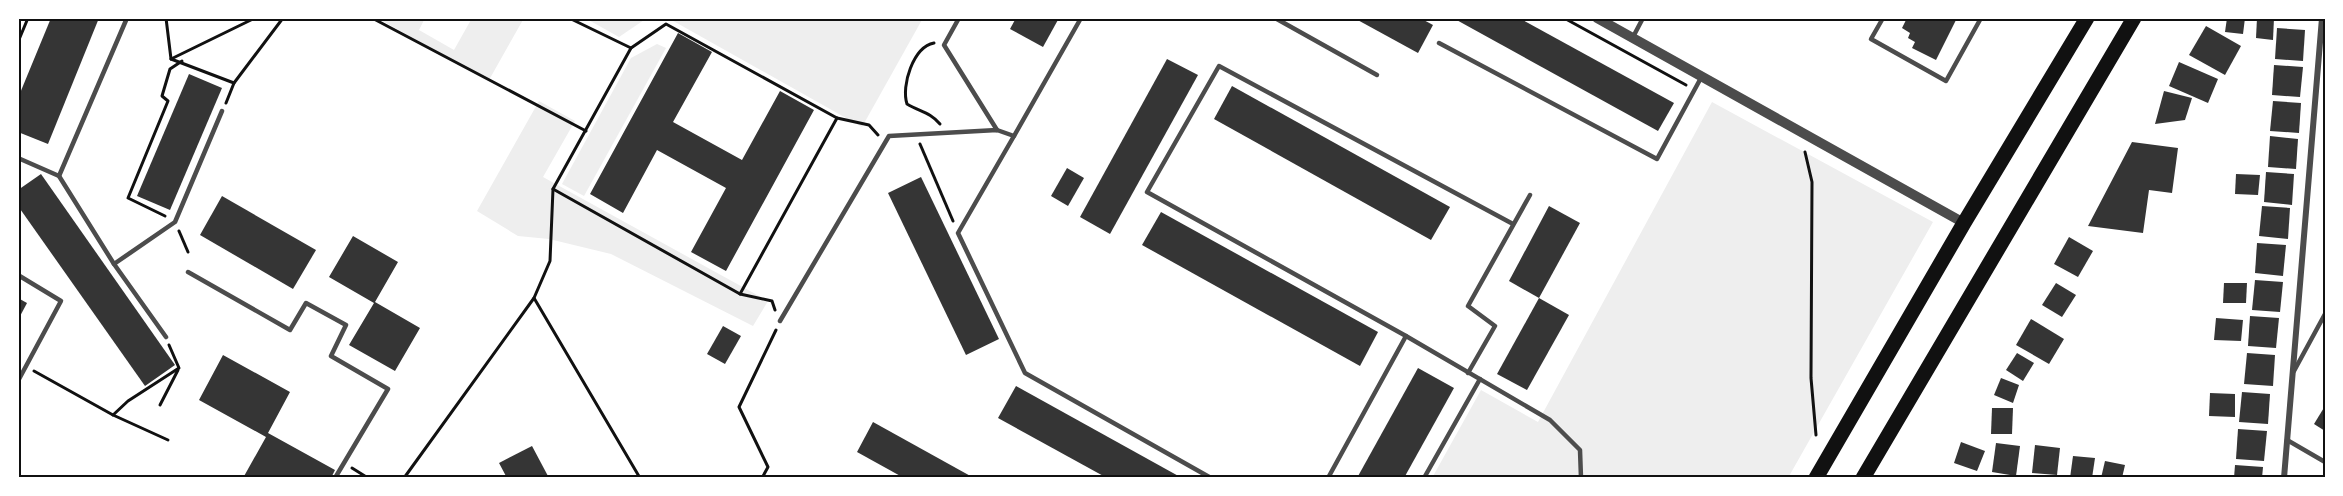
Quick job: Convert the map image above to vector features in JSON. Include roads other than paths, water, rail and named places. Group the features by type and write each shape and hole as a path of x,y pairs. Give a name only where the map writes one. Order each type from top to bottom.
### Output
{"main road":[{"path":"1816,478 1964,223 2087,18"},
{"path":"1863,478 2134,18"}],"street":[{"path":"1598,18 1964,223"},
{"path":"2284,478 2322,18"}],"lane":[{"path":"59,176 127,18"},
{"path":"959,18 944,45 997,130"},
{"path":"1081,18 958,234 1025,373 1211,478"},
{"path":"1275,18 1377,75"},
{"path":"1632,38 1643,18"},
{"path":"1883,18 1871,39 1946,81 1981,18"},
{"path":"1439,43 1657,159 1702,76"},
{"path":"1513,224 1219,66 1147,192 1406,336 1550,420 1580,450 1581,478"},
{"path":"114,264 175,222 222,111"},
{"path":"780,321 889,136 997,130 1014,136"},
{"path":"18,158 59,176 114,264 166,336"},
{"path":"1468,373 1495,326 1468,306 1530,195"},
{"path":"188,272 290,330 306,303 346,325 331,356 388,389 335,478"},
{"path":"18,275 61,301 18,381"},
{"path":"2292,373 2325,314"},
{"path":"1328,478 1406,336"},
{"path":"1424,478 1480,379"},
{"path":"2287,440 2325,462"}]}
